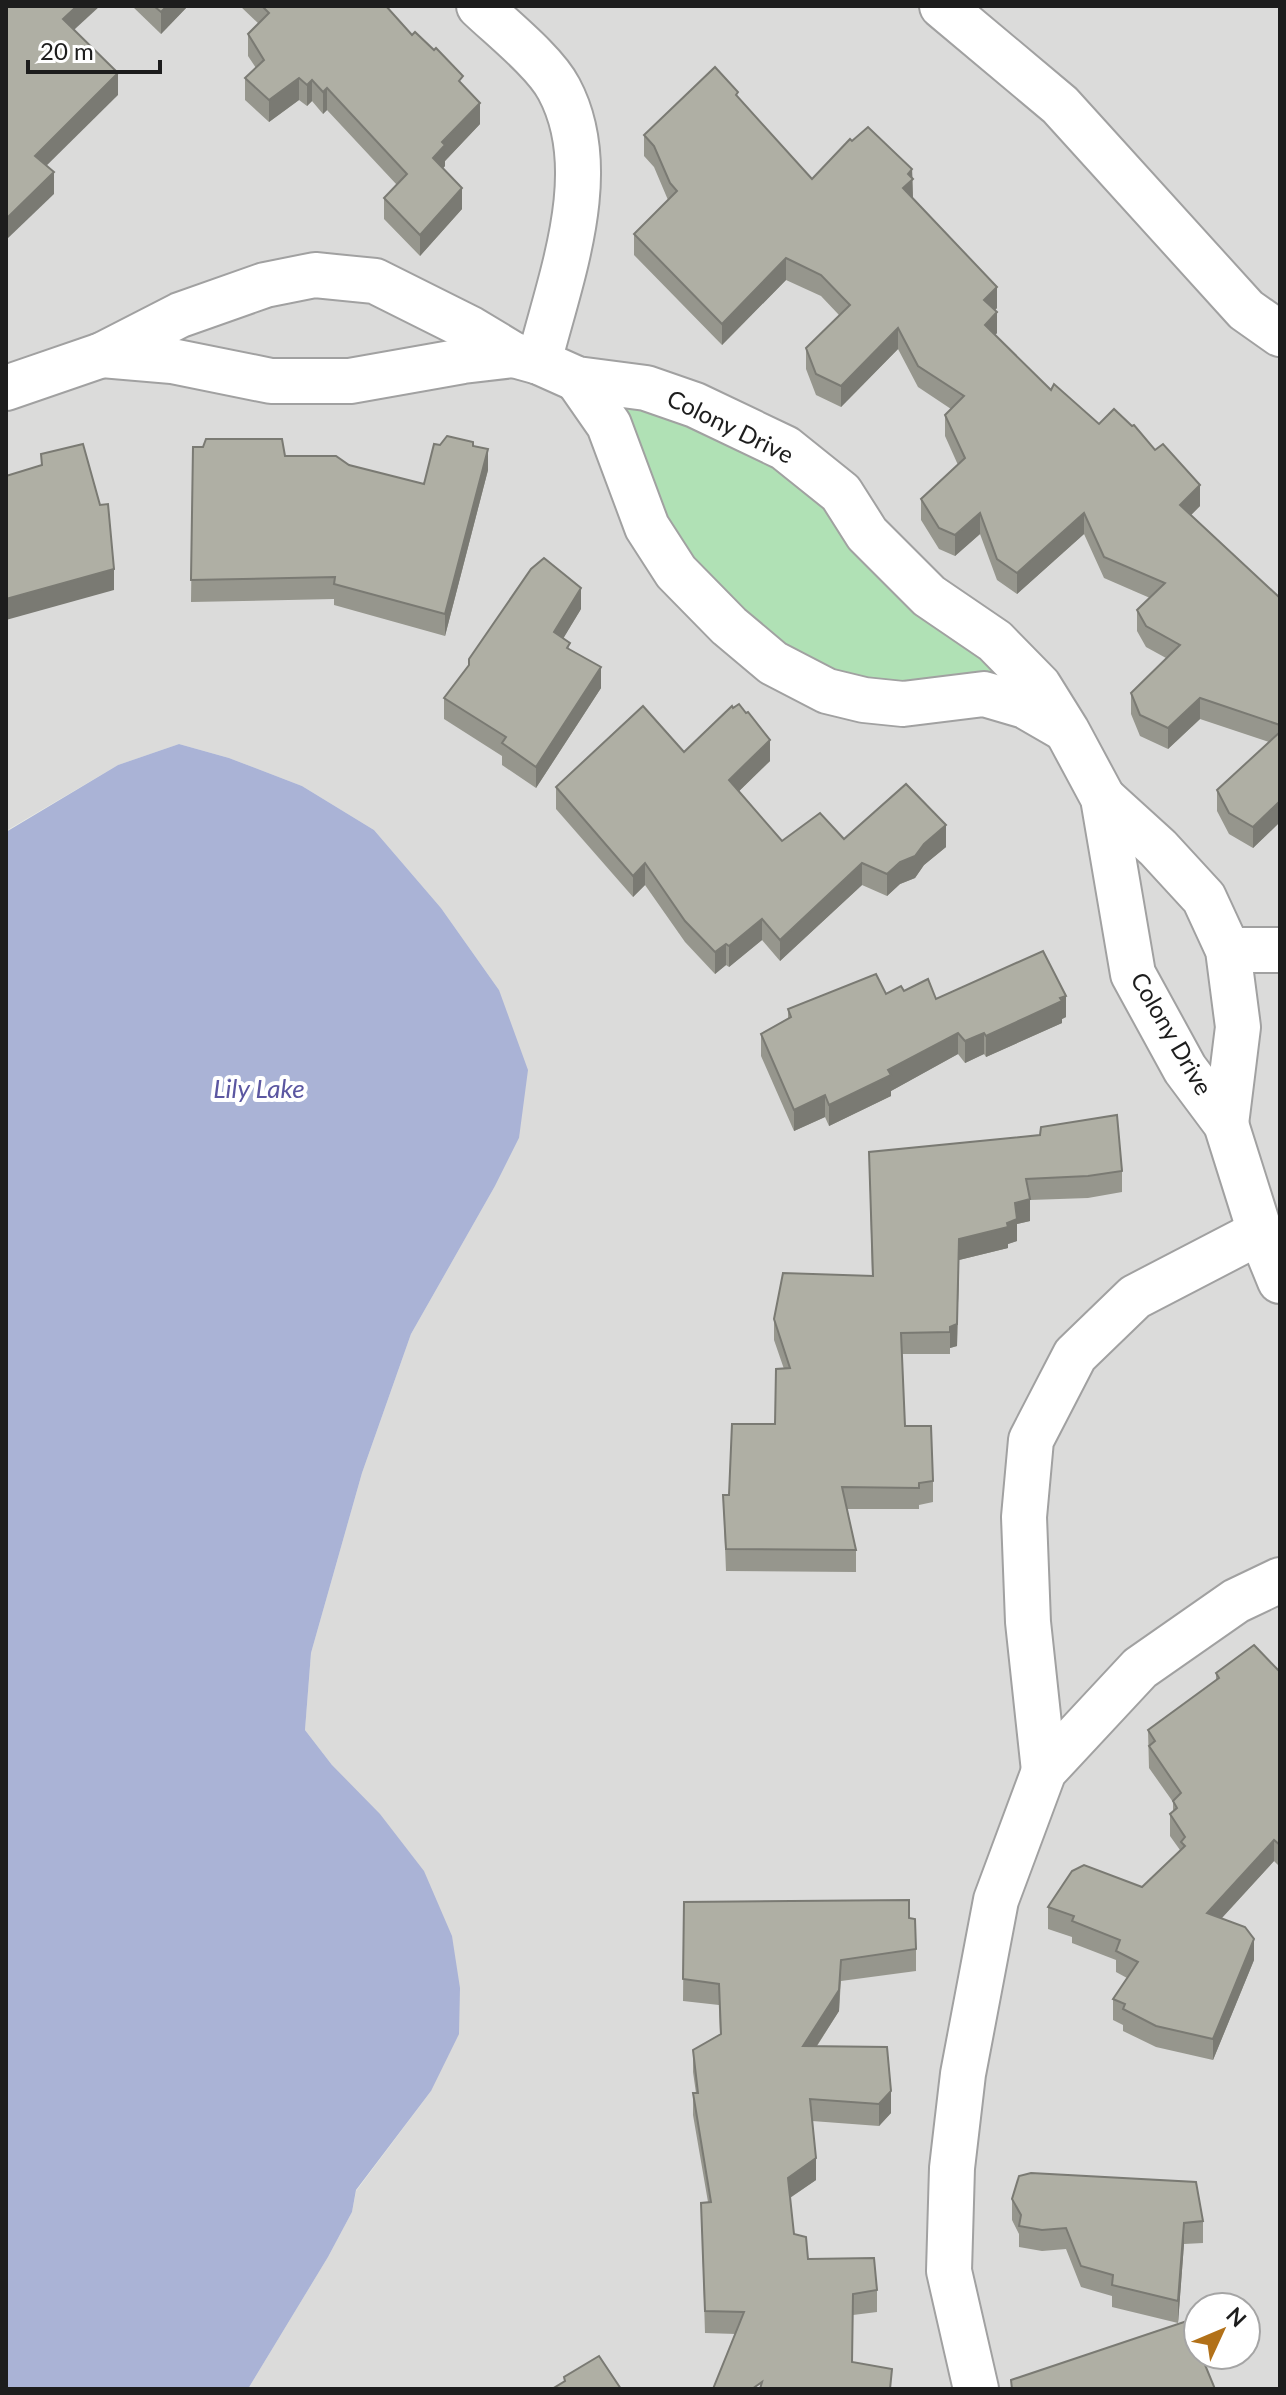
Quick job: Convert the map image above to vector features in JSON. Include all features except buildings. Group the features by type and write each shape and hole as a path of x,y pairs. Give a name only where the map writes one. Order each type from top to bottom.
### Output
{"street":[{"path":"479,6 559,88 576,131 578,204 543,366"},
{"path":"942,6 1060,105 1246,310 1280,334"},
{"name":"Colony Drive","path":"6,388 102,355 180,315 265,285 315,275 375,281 543,366 646,388 695,405 785,448 841,493 867,534 929,596 995,641 1039,686 1067,731 1103,798 1133,974 1185,1069 1226,1124 1260,1232 1280,1281"},
{"path":"102,355 172,361 271,381 350,381 463,361 543,366 609,425 647,527 676,572 729,626 773,663 827,691 864,700 903,704 984,694 1025,706 1067,731"},
{"name":"Colony Drive","path":"1103,798 1158,848 1204,898 1228,950 1238,1027 1226,1124"},
{"path":"1228,950 1280,950"},
{"path":"1044,1771 1028,1622 1024,1532 1031,1440 1075,1355 1135,1297 1260,1232"},
{"path":"976,2389 949,2271 952,2168 963,2074 996,1900 1044,1771 1140,1668 1236,1601 1280,1580"}],"shaded area":[{"path":"6,6 1280,6 1280,2389 248,2389 328,2257 352,2212 356,2191 431,2091 332,1765 305,1730 311,1653 362,1473 411,1334 519,1138 499,990 441,908 374,830 302,786 229,758 179,744 118,765 6,831"}],"green space":[{"path":"640,401 770,457 996,657 996,676 877,686 791,658 689,570 621,422 628,407"}],"water":[{"name":"Lily Lake","path":"179,744 229,758 302,786 374,830 441,908 499,990 528,1070 519,1138 411,1334 362,1473 311,1653 305,1730 332,1765 380,1814 424,1871 452,1936 460,1988 459,2034 431,2091 356,2190 352,2212 328,2257 248,2389 6,2389 6,832 118,765"}]}
